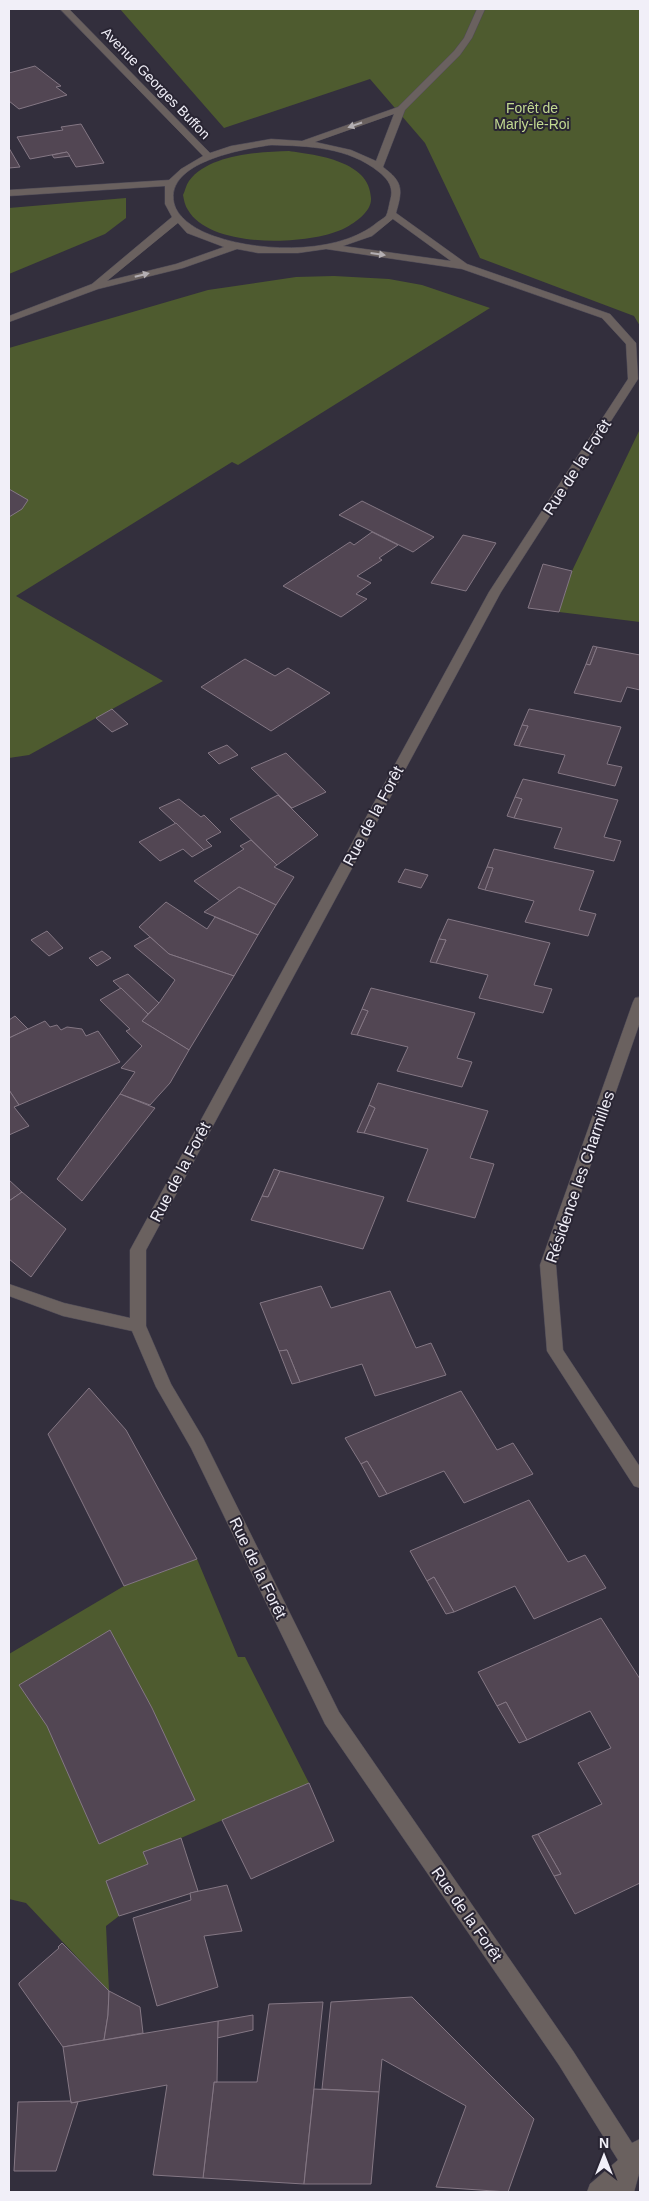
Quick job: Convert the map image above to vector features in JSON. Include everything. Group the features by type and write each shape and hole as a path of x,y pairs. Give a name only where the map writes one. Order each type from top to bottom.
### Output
{"street":[{"name":"Avenue Georges Buffon","path":"64,9 208,156"},
{"path":"379,166 401,109 457,53 468,38 481,9"},
{"path":"305,143 401,109"},
{"path":"270,142 305,143 333,147 359,155 379,166 391,177 397,189 398,201 392,214 378,228 356,239 329,247 297,252 264,251 233,247 203,237 176,219 167,201 171,183 185,168 208,156 237,147 270,142"},
{"path":"9,193 171,183"},
{"name":"Rue de la Forêt","path":"392,214 464,266"},
{"path":"94,287 176,219"},
{"path":"9,319 94,287 179,266 233,247"},
{"name":"Rue de la Forêt","path":"329,247 464,266 606,316 636,341 633,379 494,592 138,1250 138,1326 164,1387 197,1443 332,1718 566,2058 638,2159"},
{"name":"Résidence les Charmilles","path":"640,1002 548,1265 555,1351 640,1481"},
{"path":"9,1290 63,1309 138,1326"},
{"path":"598,2192 638,2159"},
{"path":"624,2192 638,2159"}],"green space":[{"name":"Forêt de Marly-le-Roi","path":"120,9 640,9 640,326 634,316 480,258 425,143 370,79 224,128"},
{"path":"289,151 327,158 352,168 362,176 368,186 371,203 366,212 349,226 329,234 309,238 262,240 238,238 217,232 200,223 187,208 183,195 187,184 198,172 209,165 236,156"},
{"path":"126,198 126,218 105,234 9,274 9,208"},
{"path":"334,276 389,279 422,285 490,308 238,465 232,462 16,596 163,681 29,755 9,758 9,348 208,290 296,277"},
{"path":"640,429 640,622 559,612 572,571"},
{"path":"197,1559 238,1657 245,1657 309,1783 181,1838 198,1891 119,1916 106,1926 109,1991 26,1903 9,1899 9,1654 124,1586"}],"building":[{"path":"35,66 61,86 56,87 67,95 19,109 9,101 9,73"},
{"path":"81,124 104,163 76,167 67,152 30,159 17,137 63,130 61,127"},
{"path":"9,148 20,167 9,168"},
{"path":"67,152 70,156 54,158 52,155"},
{"path":"9,489 28,500 22,509 9,517"},
{"path":"362,501 434,537 413,552 339,515"},
{"path":"372,532 398,545 379,558 382,560 357,576 371,583 356,594 367,599 341,617 283,586 350,542 354,545"},
{"path":"463,535 496,543 466,591 431,583"},
{"path":"543,564 572,571 559,612 528,608"},
{"path":"593,646 597,647 590,665 586,664"},
{"path":"597,647 640,655 640,690 627,687 621,702 574,693 586,664 590,665"},
{"path":"245,659 275,676 288,668 330,693 271,731 201,687"},
{"path":"112,709 128,724 112,732 96,718"},
{"path":"529,709 621,727 607,764 622,767 615,786 558,773 565,755 519,746 528,726 522,725"},
{"path":"522,725 528,726 519,746 514,745"},
{"path":"227,745 238,755 219,764 208,753"},
{"path":"286,753 326,792 292,808 251,768"},
{"path":"523,779 618,800 604,837 621,841 614,861 554,848 562,828 514,818 522,799 515,797"},
{"path":"278,795 318,835 277,865 230,819"},
{"path":"515,797 522,799 514,818 507,816"},
{"path":"179,799 201,817 204,815 221,832 206,840 212,846 204,850 159,808"},
{"path":"176,823 204,850 192,857 183,849 160,861 139,842"},
{"path":"251,840 277,865 274,867 294,877 276,905 239,887 220,901 194,881 244,849 240,846"},
{"path":"494,849 594,871 579,910 596,914 588,936 525,922 534,901 485,890 493,868 487,867"},
{"path":"487,867 493,868 485,890 478,888"},
{"path":"405,869 428,875 421,888 398,882"},
{"path":"239,887 276,905 258,935 204,912"},
{"path":"166,902 207,929 215,917 258,935 234,976 169,954 139,927"},
{"path":"448,919 550,943 534,985 552,989 543,1013 479,998 488,975 436,963 446,940 439,939"},
{"path":"47,931 63,948 49,956 31,940"},
{"path":"150,937 169,954 234,976 189,1050 142,1021 159,1003 175,980 134,946"},
{"path":"439,939 446,940 436,963 430,962"},
{"path":"102,951 111,958 97,966 89,958"},
{"path":"128,974 159,1003 148,1014 113,981"},
{"path":"121,988 148,1014 142,1021 189,1050 170,1083 150,1105 120,1094 135,1072 121,1068 142,1046 126,1031 130,1029 100,1000"},
{"path":"371,988 475,1013 457,1058 472,1062 462,1087 397,1071 408,1047 357,1035 368,1011 362,1009"},
{"path":"362,1009 368,1011 357,1035 351,1034"},
{"path":"15,1016 28,1029 9,1038 9,1020"},
{"path":"45,1021 50,1027 57,1025 61,1030 67,1027 82,1029 86,1036 98,1031 120,1062 19,1105 9,1090 9,1038"},
{"path":"378,1083 488,1111 470,1158 494,1164 475,1218 407,1201 428,1149 364,1133 375,1108 369,1105"},
{"path":"9,1090 19,1105 14,1107 29,1126 9,1135"},
{"path":"120,1094 155,1108 82,1201 57,1179"},
{"path":"369,1105 375,1108 364,1133 357,1132"},
{"path":"274,1169 280,1171 268,1197 262,1196"},
{"path":"280,1171 384,1197 363,1249 251,1220 262,1196 268,1197"},
{"path":"9,1180 22,1192 9,1201"},
{"path":"22,1192 66,1229 31,1277 9,1259 9,1201"},
{"path":"321,1286 331,1308 390,1291 416,1348 431,1343 446,1375 375,1396 362,1364 300,1382 287,1350 279,1351 260,1303"},
{"path":"287,1350 300,1382 292,1384 279,1351"},
{"path":"89,1388 126,1430 197,1559 124,1586 48,1434"},
{"path":"461,1391 497,1450 513,1443 533,1474 464,1503 444,1471 387,1494 367,1461 361,1464 345,1438"},
{"path":"367,1461 387,1494 379,1497 361,1464"},
{"path":"529,1500 568,1562 585,1555 606,1588 534,1619 515,1586 454,1612 434,1577 427,1581 410,1551"},
{"path":"434,1577 454,1612 446,1614 427,1581"},
{"path":"601,1618 640,1679 640,1883 575,1914 554,1876 561,1874 538,1834 602,1804 578,1763 611,1748 590,1711 527,1740 506,1702 497,1706 478,1672"},
{"path":"110,1630 152,1708 195,1800 99,1844 47,1726 19,1685"},
{"path":"506,1702 527,1740 519,1743 497,1706"},
{"path":"309,1783 334,1841 251,1879 222,1820"},
{"path":"538,1834 561,1874 554,1876 532,1836"},
{"path":"181,1838 198,1891 119,1916 106,1881 148,1864 143,1852"},
{"path":"227,1885 242,1931 204,1936 218,1987 157,2006 133,1918 191,1900 190,1893"},
{"path":"62,1943 109,1991 104,2040 63,2047 19,1985"},
{"path":"109,1991 140,2007 143,2033 104,2040"},
{"path":"412,1997 534,2119 508,2192 436,2187 466,2106 382,2059 379,2092 322,2089 331,2002"},
{"path":"323,2002 304,2184 203,2178 214,2082 257,2082 269,2004"},
{"path":"253,2015 253,2030 217,2038 218,2021"},
{"path":"218,2021 217,2082 214,2082 203,2178 153,2175 167,2085 71,2103 63,2047"},
{"path":"314,2089 379,2092 371,2184 304,2184"},
{"path":"71,2101 71,2103 78,2102 56,2171 14,2171 18,2102"}]}
